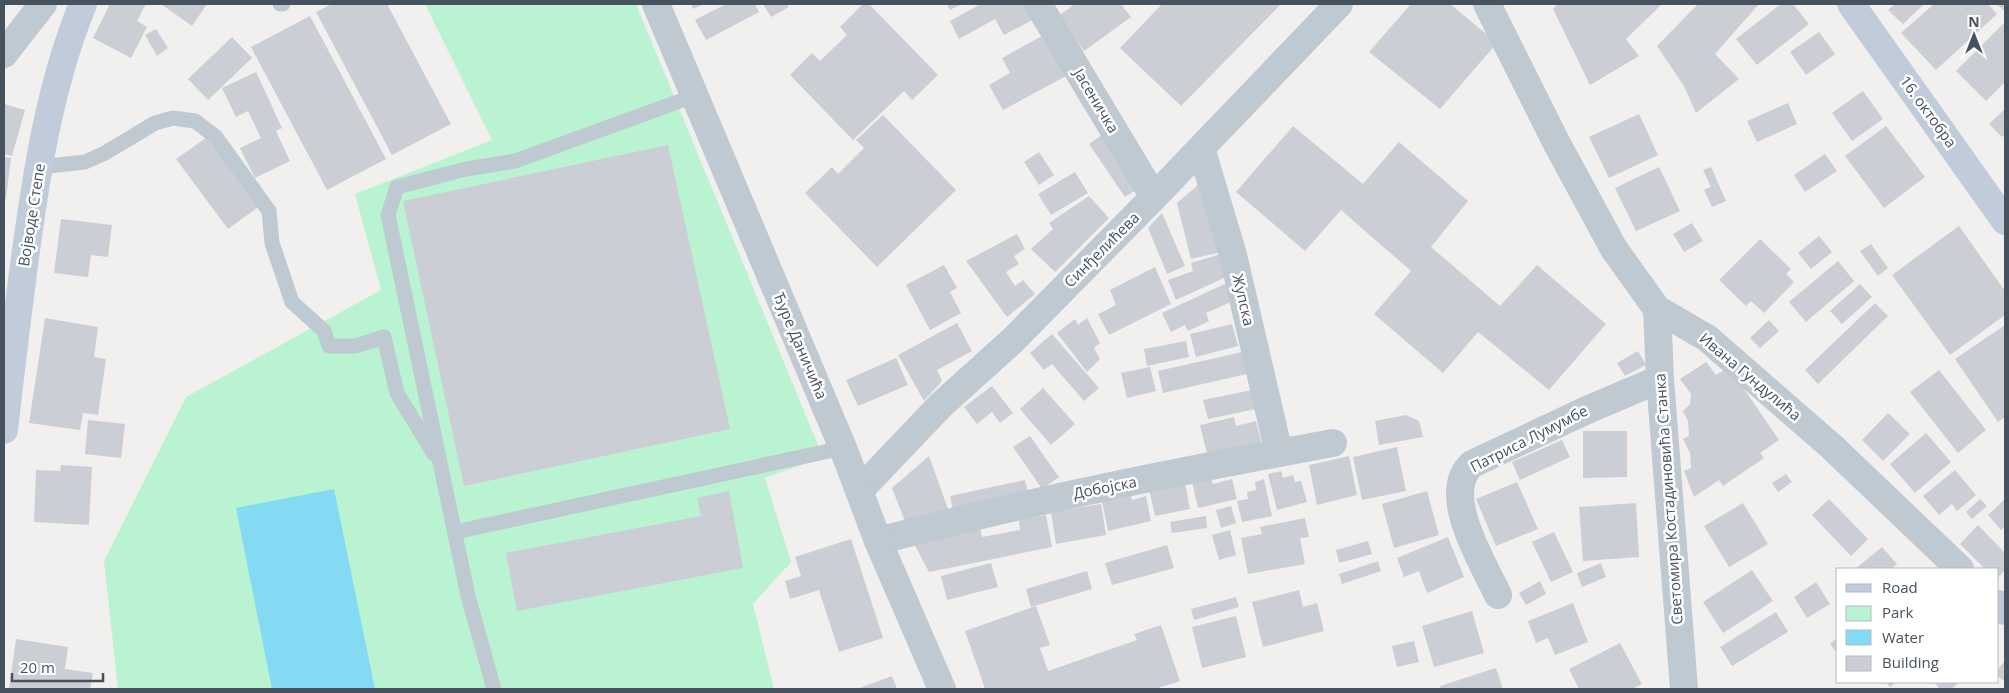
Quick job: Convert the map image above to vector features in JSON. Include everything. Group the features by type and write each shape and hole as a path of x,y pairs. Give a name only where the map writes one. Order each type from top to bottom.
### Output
{"main road":[{"name":"Војводе Степе","path":"4,430 39,167 57,79 83,4"},
{"name":"16. октобра","path":"1851,4 2005,221"}],"street":[{"path":"4,54 42,4"},
{"name":"Ђуре Даничића","path":"656,4 843,448 878,541 942,689"},
{"name":"Јасеничка","path":"1038,4 1154,197"},
{"name":"Синђелићева","path":"858,491 941,406 1012,341 1154,197 1339,4"},
{"name":"Ивана Гундулића","path":"1487,4 1556,142 1614,249 1657,309 1707,338 1831,446 1959,568"},
{"name":"Жупска","path":"1201,148 1233,255 1279,453"},
{"name":"Светомира Костадиновића Станка","path":"1657,309 1660,379 1684,689"},
{"name":"Патриса Лумумбе","path":"1498,595 1461,510 1459,489 1466,470 1472,464 1587,410 1660,379"},
{"name":"Добојска","path":"878,541 977,515 1333,443"}],"lane":[{"path":"494,689 468,596 388,215 397,187 466,170 515,161 694,96"},
{"path":"39,167 85,162 105,153 155,123 173,118 195,121 216,137 269,211 272,243 292,302 324,331 329,346 355,346 384,337 397,393 440,464"},
{"path":"454,532 843,448"}],"green space":[{"path":"425,4 636,4 823,457 765,478 791,562 753,604 774,689 118,689 104,561 186,397 381,290 355,194 492,140"}],"water":[{"path":"334,489 375,689 272,689 236,508"}],"building":[{"path":"110,4 146,4 137,21 147,27 131,58 93,38"},
{"path":"161,4 207,4 192,26"},
{"path":"332,4 387,4 451,124 392,155 316,12"},
{"path":"691,4 704,4 693,9"},
{"path":"726,4 755,4 759,12 706,40 695,20"},
{"path":"763,4 787,4 789,7 771,17"},
{"path":"863,4 869,4 938,75 912,100 904,91 853,140 790,75 812,53 820,61 847,35 840,27"},
{"path":"947,4 962,4 950,10"},
{"path":"981,4 1030,4 1038,17 1004,35 995,19 959,39 950,21"},
{"path":"1075,4 1121,4 1131,17 1084,51 1058,16"},
{"path":"1162,4 1281,4 1181,106 1120,48"},
{"path":"1411,4 1450,4 1497,43 1440,109 1369,52"},
{"path":"1558,4 1662,4 1626,39 1639,56 1590,85 1553,9"},
{"path":"1698,4 1759,4 1715,54 1739,79 1696,113 1684,86 1657,46"},
{"path":"1781,4 1793,4 1809,24 1757,65 1736,39"},
{"path":"1895,4 1924,4 1903,24 1888,10"},
{"path":"1934,4 1988,4 1997,14 1936,70 1901,33"},
{"path":"1997,4 2005,4 2005,8 2003,10"},
{"path":"310,16 386,159 327,190 251,47"},
{"path":"2005,22 2005,82 1986,101 1956,71"},
{"path":"156,29 168,48 157,56 145,35"},
{"path":"1819,32 1835,54 1806,75 1790,52"},
{"path":"1044,35 1066,76 1003,110 989,85 1010,73 1002,58"},
{"path":"232,37 252,58 208,100 188,79"},
{"path":"256,72 282,128 276,131 290,161 255,178 240,148 261,138 248,111 236,117 222,88"},
{"path":"1863,91 1883,119 1852,141 1832,113"},
{"path":"1788,103 1797,124 1757,142 1747,121"},
{"path":"4,104 25,110 12,156 4,154"},
{"path":"2005,109 2005,134 2002,137 1989,124"},
{"path":"1639,114 1658,155 1609,178 1589,137"},
{"path":"883,115 956,190 877,267 805,193 832,167 838,174 864,148 856,140"},
{"path":"1293,126 1363,184 1399,142 1468,201 1431,247 1500,306 1537,265 1606,324 1549,390 1478,332 1443,373 1374,314 1411,271 1341,210 1305,251 1236,192"},
{"path":"1886,126 1925,177 1884,208 1845,156"},
{"path":"1106,132 1142,186 1125,197 1089,144"},
{"path":"210,135 261,205 228,229 176,159"},
{"path":"668,145 730,429 464,486 403,201"},
{"path":"1039,152 1054,175 1039,185 1024,162"},
{"path":"1825,154 1837,171 1805,192 1794,175"},
{"path":"4,157 11,158 6,199 4,199"},
{"path":"1659,167 1680,211 1636,231 1615,188"},
{"path":"1711,167 1726,201 1712,207 1704,190 1711,187 1703,170"},
{"path":"1075,172 1088,193 1051,215 1038,194"},
{"path":"1199,184 1221,252 1191,259 1177,203"},
{"path":"1089,196 1109,218 1055,272 1031,249 1053,229 1049,223"},
{"path":"1162,213 1185,266 1167,274 1148,228"},
{"path":"61,219 112,225 108,257 91,255 88,277 54,273"},
{"path":"1692,223 1703,241 1684,252 1673,234"},
{"path":"1959,226 2005,291 2005,315 1950,355 1892,275"},
{"path":"1017,234 1025,249 1014,256 1019,264 1006,272 1015,286 1023,280 1035,294 1007,317 966,261"},
{"path":"1819,236 1832,252 1811,269 1798,253"},
{"path":"1760,239 1791,269 1786,274 1794,282 1764,313 1751,301 1746,306 1719,280"},
{"path":"1871,244 1888,268 1878,276 1860,251"},
{"path":"1221,254 1226,277 1176,300 1168,280 1193,271 1191,263"},
{"path":"1838,261 1854,281 1806,322 1789,302"},
{"path":"944,265 957,288 950,292 961,313 930,330 906,285"},
{"path":"1155,267 1171,304 1109,335 1098,314 1116,305 1110,290"},
{"path":"1229,282 1231,302 1206,313 1209,321 1188,331 1185,325 1171,332 1162,313"},
{"path":"1860,284 1872,297 1842,324 1830,311"},
{"path":"1875,303 1888,316 1818,384 1805,370"},
{"path":"45,318 98,327 94,357 106,359 98,415 83,413 80,430 29,423"},
{"path":"1087,318 1100,343 1094,348 1100,359 1087,372 1057,333 1075,319 1078,325"},
{"path":"1769,320 1779,331 1760,348 1750,338"},
{"path":"957,323 972,351 937,370 942,381 924,401 898,355"},
{"path":"1232,324 1238,346 1196,357 1190,334"},
{"path":"2005,325 2005,417 1998,422 1955,359"},
{"path":"1052,334 1099,388 1084,401 1052,364 1044,370 1030,353"},
{"path":"1186,341 1189,357 1147,366 1144,349"},
{"path":"1638,351 1646,365 1625,376 1617,363"},
{"path":"1242,352 1247,374 1163,393 1158,371"},
{"path":"896,358 908,385 858,406 846,380"},
{"path":"1706,362 1716,375 1729,367 1779,440 1760,453 1764,458 1723,486 1719,480 1694,497 1684,471 1691,468 1690,453 1683,439 1689,436 1688,421 1683,411 1690,404 1691,394 1680,379"},
{"path":"1150,367 1156,391 1127,398 1121,373"},
{"path":"1939,370 1986,430 1958,453 1910,392"},
{"path":"992,386 1013,413 1000,423 992,412 977,424 964,407"},
{"path":"1043,388 1075,424 1051,445 1020,409"},
{"path":"1252,390 1256,409 1208,419 1203,400"},
{"path":"1888,413 1910,434 1883,461 1862,440"},
{"path":"1406,415 1419,421 1423,437 1379,445 1375,421"},
{"path":"1234,417 1236,426 1256,421 1262,445 1208,458 1200,425"},
{"path":"88,420 125,424 121,458 85,454"},
{"path":"1583,431 1627,431 1627,477 1583,478"},
{"path":"1926,433 1951,462 1915,493 1890,464"},
{"path":"1030,436 1059,477 1042,489 1013,447"},
{"path":"1562,440 1570,457 1520,480 1512,462"},
{"path":"1397,447 1406,491 1362,500 1353,457"},
{"path":"929,456 948,509 906,524 892,488"},
{"path":"1349,456 1357,495 1317,505 1309,465"},
{"path":"61,465 92,467 89,525 34,522 36,470 60,471"},
{"path":"1955,470 1976,495 1957,511 1952,504 1939,515 1923,496"},
{"path":"1281,471 1283,478 1293,475 1295,482 1301,481 1307,502 1277,510 1268,474"},
{"path":"1786,474 1792,482 1778,492 1772,483"},
{"path":"1184,477 1190,509 1155,516 1148,484"},
{"path":"1211,478 1213,484 1232,479 1237,499 1198,508 1192,482"},
{"path":"1264,479 1272,516 1242,522 1237,501 1248,499 1247,492 1256,490 1255,482"},
{"path":"1025,480 1028,493 953,510 950,496"},
{"path":"1517,482 1538,529 1496,546 1476,499"},
{"path":"1129,490 1132,500 1146,496 1151,521 1108,531 1101,496"},
{"path":"729,491 743,568 517,611 506,553 701,516 697,498"},
{"path":"1427,491 1439,535 1394,548 1382,504"},
{"path":"1829,499 1868,539 1851,556 1812,515"},
{"path":"1980,499 1987,506 1972,519 1966,512"},
{"path":"2005,499 2005,527 2001,530 1988,515"},
{"path":"1070,502 1071,509 1101,504 1106,535 1056,544 1050,506"},
{"path":"1636,503 1639,557 1583,561 1579,507"},
{"path":"1743,503 1768,544 1729,567 1704,526"},
{"path":"1231,506 1236,523 1221,528 1216,510"},
{"path":"1046,515 1052,547 929,572 910,536 979,522 982,537 1020,530 1019,520"},
{"path":"1206,516 1207,528 1172,533 1170,522"},
{"path":"1305,518 1309,537 1300,538 1305,564 1248,574 1241,538 1262,534 1260,527"},
{"path":"1978,525 2005,553 2005,570 1999,577 1999,568 1984,568 1960,544"},
{"path":"1230,530 1236,555 1219,560 1212,535"},
{"path":"1554,532 1573,572 1551,582 1532,542"},
{"path":"1448,537 1464,577 1427,593 1419,571 1404,577 1397,558"},
{"path":"851,539 883,638 839,652 819,590 790,599 785,581 801,576 795,557"},
{"path":"1368,541 1372,554 1339,563 1336,550"},
{"path":"1167,545 1174,568 1112,585 1105,563"},
{"path":"1882,547 1897,564 1892,568 1856,568"},
{"path":"1378,561 1381,571 1342,584 1339,574"},
{"path":"991,563 998,587 947,600 941,576"},
{"path":"1601,563 1606,577 1582,587 1577,573"},
{"path":"1752,570 1773,601 1723,633 1703,602"},
{"path":"1087,571 1092,589 1031,607 1026,589"},
{"path":"1540,581 1546,594 1526,605 1519,593"},
{"path":"1816,582 1830,604 1807,618 1794,597"},
{"path":"1299,590 1303,607 1317,603 1324,631 1263,647 1252,602"},
{"path":"1236,597 1239,607 1194,620 1191,609"},
{"path":"1573,603 1588,642 1555,655 1548,638 1536,643 1528,621"},
{"path":"1036,606 1050,645 1040,648 1048,671 1137,640 1134,634 1161,625 1180,681 1155,689 985,689 965,631"},
{"path":"1472,611 1484,653 1434,667 1422,626"},
{"path":"1776,612 1788,632 1732,666 1720,647"},
{"path":"1236,616 1246,657 1202,668 1192,627"},
{"path":"16,639 68,647 65,669 93,673 90,689 9,689"},
{"path":"1836,639 1836,652 1830,644"},
{"path":"1414,641 1419,662 1397,667 1392,646"},
{"path":"1620,643 1642,684 1632,689 1579,689 1569,669"},
{"path":"2005,661 2005,682 1999,677 1999,668"},
{"path":"1496,668 1503,689 1441,689 1440,686"},
{"path":"892,676 897,689 857,689"},
{"path":"1887,683 1896,683 1890,687"},
{"path":"1935,683 1959,683 1951,689 1940,689"}]}
